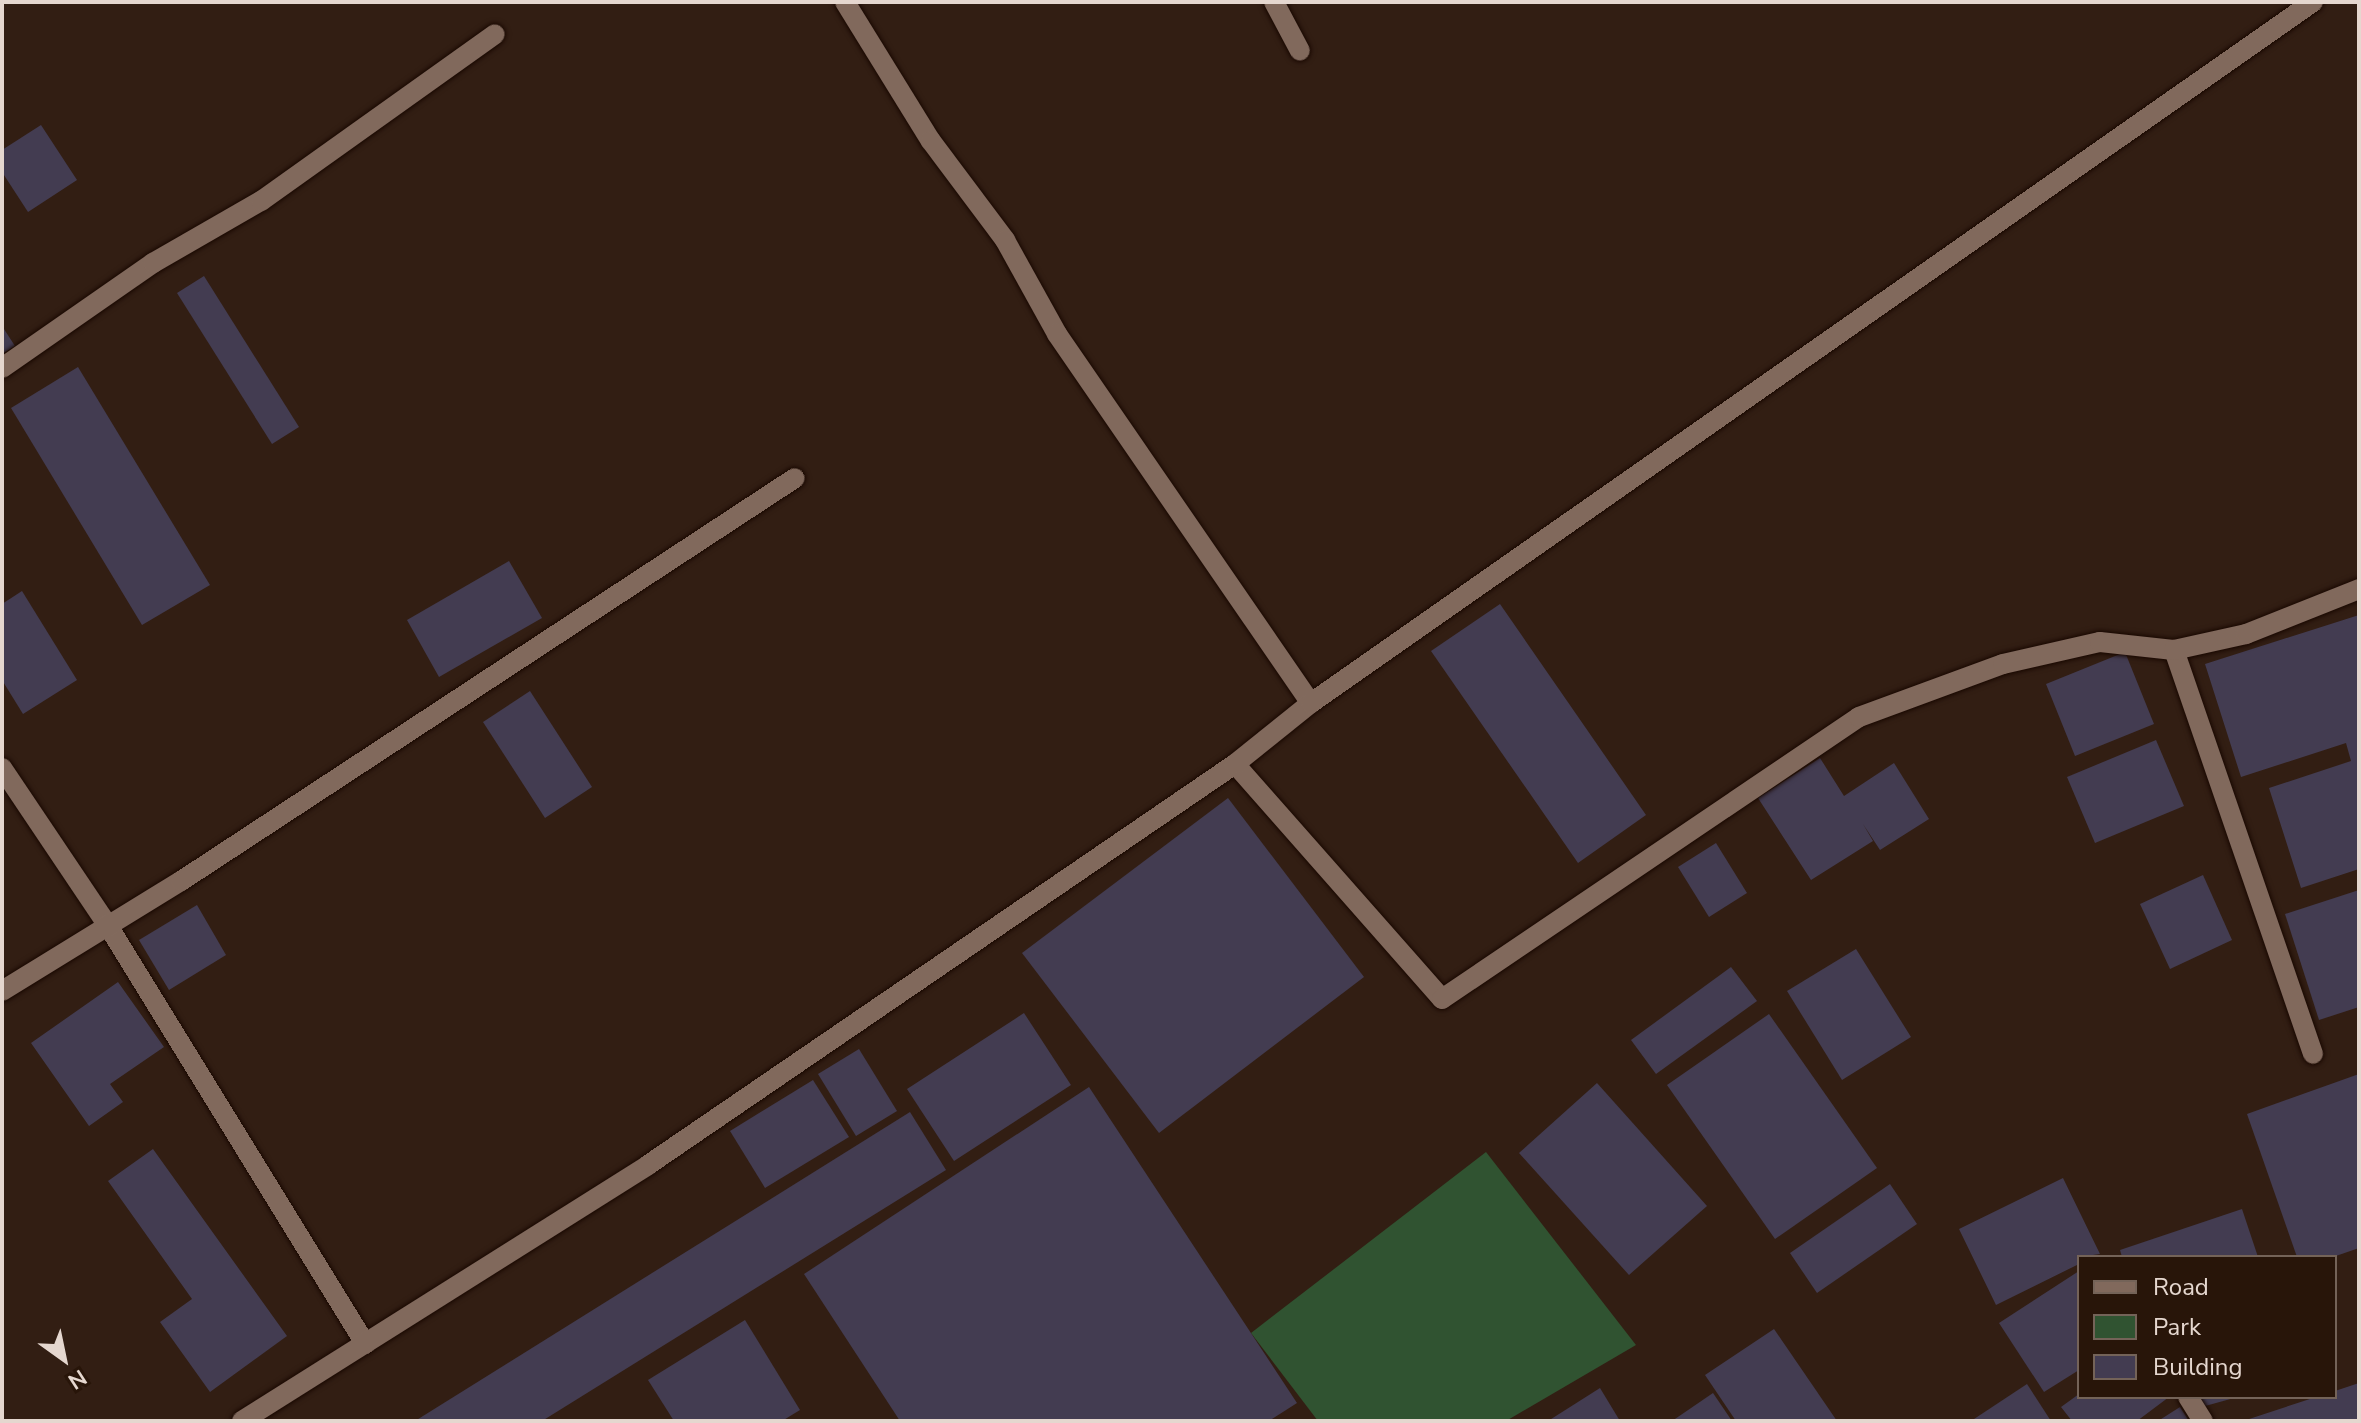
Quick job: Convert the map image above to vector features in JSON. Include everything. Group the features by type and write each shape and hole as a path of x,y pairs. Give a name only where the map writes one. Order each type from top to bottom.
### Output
{"street":[{"path":"845,2 931,141 1005,240 1057,334 1311,703"},
{"path":"1274,2 1300,51"},
{"path":"242,1421 648,1165 1235,764 1311,703 2313,2"},
{"path":"2,368 153,263 261,201 495,34"},
{"path":"2,991 195,872 795,478"},
{"path":"1235,764 1442,999 1859,717 2003,664 2100,642 2174,650 2246,634 2359,589"},
{"path":"2174,650 2313,1054"},
{"path":"2,768 107,924 365,1344"},
{"path":"2189,1399 2203,1421"}],"green space":[{"path":"1486,1152 1636,1345 1506,1421 1318,1421 1251,1333"}],"building":[{"path":"41,125 77,180 28,212 2,172 2,150"},
{"path":"204,276 299,427 272,444 177,293"},
{"path":"2,326 15,346 2,354"},
{"path":"78,367 210,585 142,625 11,408"},
{"path":"509,561 542,618 439,677 407,620"},
{"path":"22,591 77,680 23,714 2,680 2,604"},
{"path":"1500,604 1646,815 1578,863 1431,651"},
{"path":"2359,615 2359,869 2301,888 2269,788 2351,761 2346,743 2241,777 2205,664"},
{"path":"2125,652 2154,724 2075,756 2046,684"},
{"path":"530,691 592,787 545,818 483,722"},
{"path":"2156,740 2184,806 2095,843 2067,777"},
{"path":"1820,758 1844,796 1894,763 1929,819 1880,850 1863,824 1873,841 1811,880 1758,798"},
{"path":"1228,798 1364,977 1159,1133 1022,953"},
{"path":"1716,843 1747,893 1709,917 1678,867"},
{"path":"2203,875 2232,940 2170,969 2140,904"},
{"path":"2359,890 2359,1007 2319,1020 2285,914"},
{"path":"197,905 226,955 169,990 139,940"},
{"path":"1856,949 1911,1037 1842,1080 1787,991"},
{"path":"1731,967 1757,1001 1656,1074 1631,1040"},
{"path":"118,982 164,1047 110,1084 123,1102 89,1126 31,1043"},
{"path":"1024,1013 1071,1085 954,1161 907,1089"},
{"path":"1769,1014 1877,1168 1775,1239 1667,1085"},
{"path":"859,1049 897,1111 856,1136 818,1074"},
{"path":"2359,1074 2359,1248 2337,1256 2296,1255 2247,1114"},
{"path":"813,1080 849,1137 765,1188 730,1131"},
{"path":"1597,1083 1707,1206 1629,1275 1519,1153"},
{"path":"1089,1087 1297,1403 1269,1421 900,1421 804,1274"},
{"path":"910,1112 946,1170 542,1421 415,1421"},
{"path":"153,1149 287,1336 210,1392 160,1322 192,1299 108,1181"},
{"path":"2063,1178 2100,1254 2077,1255 2077,1265 1996,1305 1959,1229"},
{"path":"1890,1184 1917,1224 1817,1293 1790,1253"},
{"path":"2242,1209 2257,1255 2121,1255 2120,1250"},
{"path":"2077,1272 2077,1371 2044,1392 1999,1323"},
{"path":"745,1320 800,1410 782,1421 674,1421 648,1380"},
{"path":"1774,1329 1837,1421 1736,1421 1705,1375"},
{"path":"2359,1383 2359,1421 2243,1421 2310,1399 2337,1399 2337,1390"},
{"path":"2027,1384 2051,1421 1971,1421"},
{"path":"1600,1388 1620,1421 1548,1421"},
{"path":"1713,1393 1732,1421 1672,1421"},
{"path":"2077,1395 2077,1399 2166,1399 2137,1421 2072,1421 2061,1407"},
{"path":"2196,1399 2230,1399 2198,1408"},
{"path":"2180,1407 2189,1421 2158,1421"}]}
